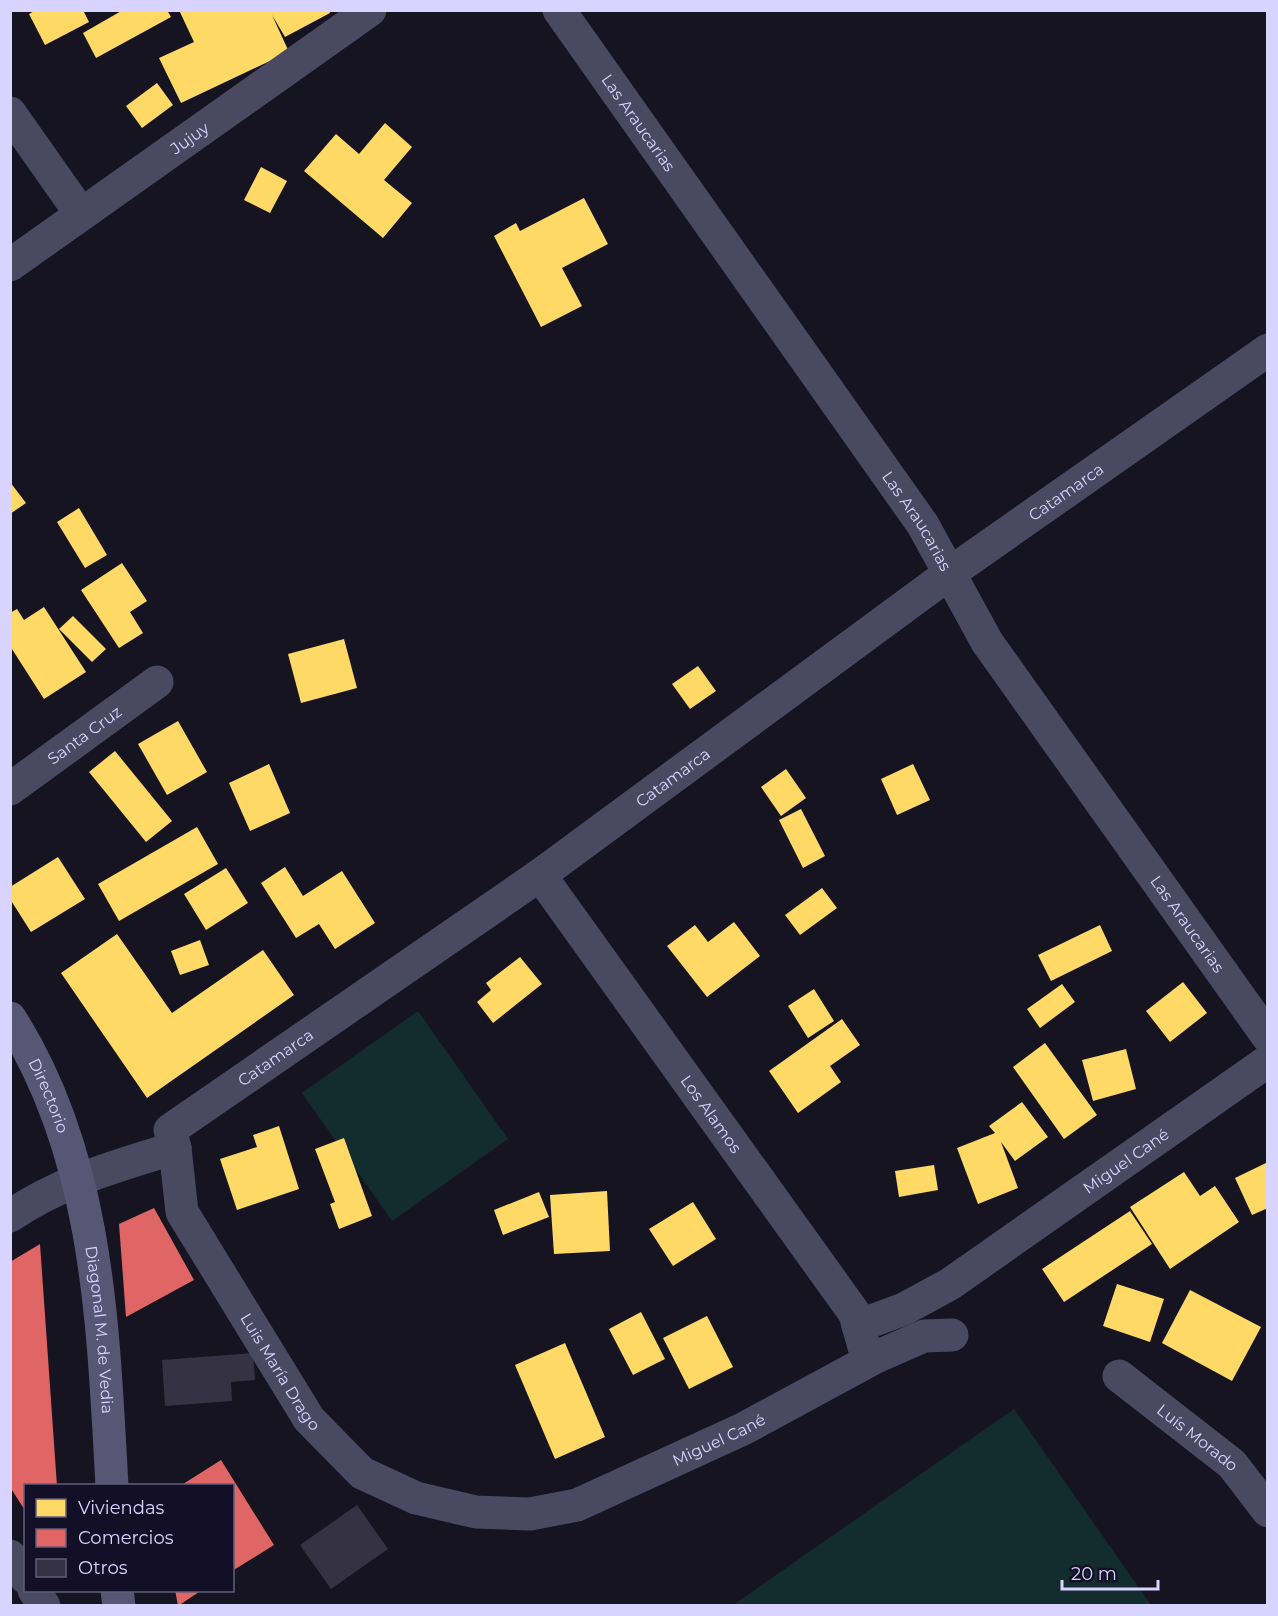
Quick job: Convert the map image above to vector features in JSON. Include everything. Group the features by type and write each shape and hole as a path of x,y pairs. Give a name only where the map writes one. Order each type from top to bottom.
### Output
{"main road":[{"name":"Directorio","path":"10,1018 23,1038 53,1103 79,1178"},
{"name":"Diagonal M. de Vedia","path":"79,1178 103,1322 112,1484"}],"street":[{"name":"Jujuy","path":"10,265 370,10"},
{"name":"Las Araucarias","path":"559,10 923,525 987,642 1268,1038"},
{"path":"10,113 81,214"},
{"name":"Catamarca","path":"175,1148 170,1130 540,875 950,573 1268,350"},
{"name":"Santa Cruz","path":"10,789 157,682"},
{"name":"Los Alamos","path":"540,875 855,1314 868,1361"},
{"name":"Miguel Cané","path":"858,1326 904,1309 950,1284 1268,1061"},
{"path":"10,1216 33,1200 79,1178 175,1148"},
{"name":"Luis María Drago","path":"175,1148 182,1212 309,1419 362,1473 416,1498 476,1512"},
{"name":"Miguel Cané","path":"476,1512 530,1514 577,1505 743,1429 868,1361 924,1336 952,1335"},
{"name":"Luís Morado","path":"1119,1376 1232,1464 1268,1511"},
{"path":"10,1556 24,1575"},
{"path":"35,1592 44,1605"}],"green space":[{"path":"418,1011 508,1139 392,1221 302,1093"},
{"path":"1014,1409 1151,1605 733,1605"}],"building: Viviendas":[{"path":"36,10 83,10 89,22 45,45 29,14"},
{"path":"123,10 167,10 171,17 96,58 83,33"},
{"path":"179,10 329,10 330,13 285,37 272,15 289,52 181,103 159,58 194,42"},
{"path":"157,83 173,105 142,128 126,106"},
{"path":"385,123 412,147 384,180 412,203 383,238 304,171 336,134 359,154"},
{"path":"261,167 287,181 270,213 244,200"},
{"path":"584,198 608,244 562,268 582,306 541,327 494,236 516,223 520,231"},
{"path":"10,482 26,503 10,514"},
{"path":"79,508 107,555 85,568 57,522"},
{"path":"122,563 147,601 130,612 143,633 119,648 81,590"},
{"path":"44,607 86,672 44,699 10,646 10,613 17,609 24,620"},
{"path":"73,616 106,649 92,662 59,629"},
{"path":"344,639 357,688 301,703 288,654"},
{"path":"698,666 716,691 690,709 672,684"},
{"path":"178,721 207,772 167,795 138,744"},
{"path":"115,751 172,821 146,842 89,772"},
{"path":"269,764 290,813 250,831 229,783"},
{"path":"913,764 930,800 897,815 881,779"},
{"path":"786,769 806,798 781,816 761,787"},
{"path":"801,809 825,856 803,868 779,820"},
{"path":"197,827 218,864 119,921 98,884"},
{"path":"58,857 85,899 31,932 10,899 10,887"},
{"path":"285,867 303,896 342,871 375,923 335,949 319,924 296,938 261,883"},
{"path":"226,868 248,903 206,930 184,894"},
{"path":"822,888 837,908 800,935 785,915"},
{"path":"734,922 760,956 707,997 667,946 695,925 708,942"},
{"path":"1100,925 1112,951 1051,981 1038,955"},
{"path":"117,934 172,1013 263,950 294,995 147,1098 61,973"},
{"path":"200,940 209,965 180,975 171,951"},
{"path":"520,957 542,984 493,1023 477,1002 491,990 486,983"},
{"path":"1183,982 1207,1013 1170,1042 1146,1011"},
{"path":"1062,984 1075,1002 1040,1028 1027,1009"},
{"path":"814,989 834,1021 808,1038 788,1006"},
{"path":"842,1019 860,1045 830,1066 841,1082 798,1113 769,1071"},
{"path":"1045,1043 1097,1115 1064,1139 1013,1067"},
{"path":"1126,1049 1136,1089 1093,1101 1082,1060"},
{"path":"1022,1102 1048,1137 1015,1161 1001,1142 1018,1188 978,1204 957,1148 995,1133 989,1126"},
{"path":"279,1126 299,1189 237,1210 220,1159 257,1147 253,1135"},
{"path":"344,1138 372,1216 339,1229 330,1204 335,1202 315,1149"},
{"path":"1268,1162 1268,1208 1252,1215 1235,1178"},
{"path":"934,1165 938,1190 899,1197 895,1171"},
{"path":"1184,1172 1200,1196 1215,1186 1239,1222 1170,1269 1130,1207"},
{"path":"607,1191 610,1251 554,1254 550,1195"},
{"path":"539,1192 549,1217 503,1235 494,1210"},
{"path":"693,1202 716,1239 673,1266 649,1229"},
{"path":"1130,1211 1152,1244 1064,1302 1042,1269"},
{"path":"1117,1284 1164,1299 1150,1342 1103,1326"},
{"path":"1190,1290 1261,1327 1232,1381 1162,1343"},
{"path":"641,1312 665,1359 633,1375 609,1329"},
{"path":"707,1316 733,1367 689,1389 663,1338"},
{"path":"565,1343 605,1437 555,1459 515,1365"}],"building: Comercios":[{"path":"154,1208 194,1280 126,1317 119,1224"},
{"path":"40,1244 57,1484 24,1484 24,1509 10,1487 10,1262"},
{"path":"221,1460 274,1545 234,1570 234,1484 183,1484"},
{"path":"175,1592 199,1592 178,1606"}],"building: Otros":[{"path":"253,1353 255,1380 231,1382 232,1401 165,1406 162,1360"},
{"path":"357,1505 388,1549 331,1589 300,1545"}]}
